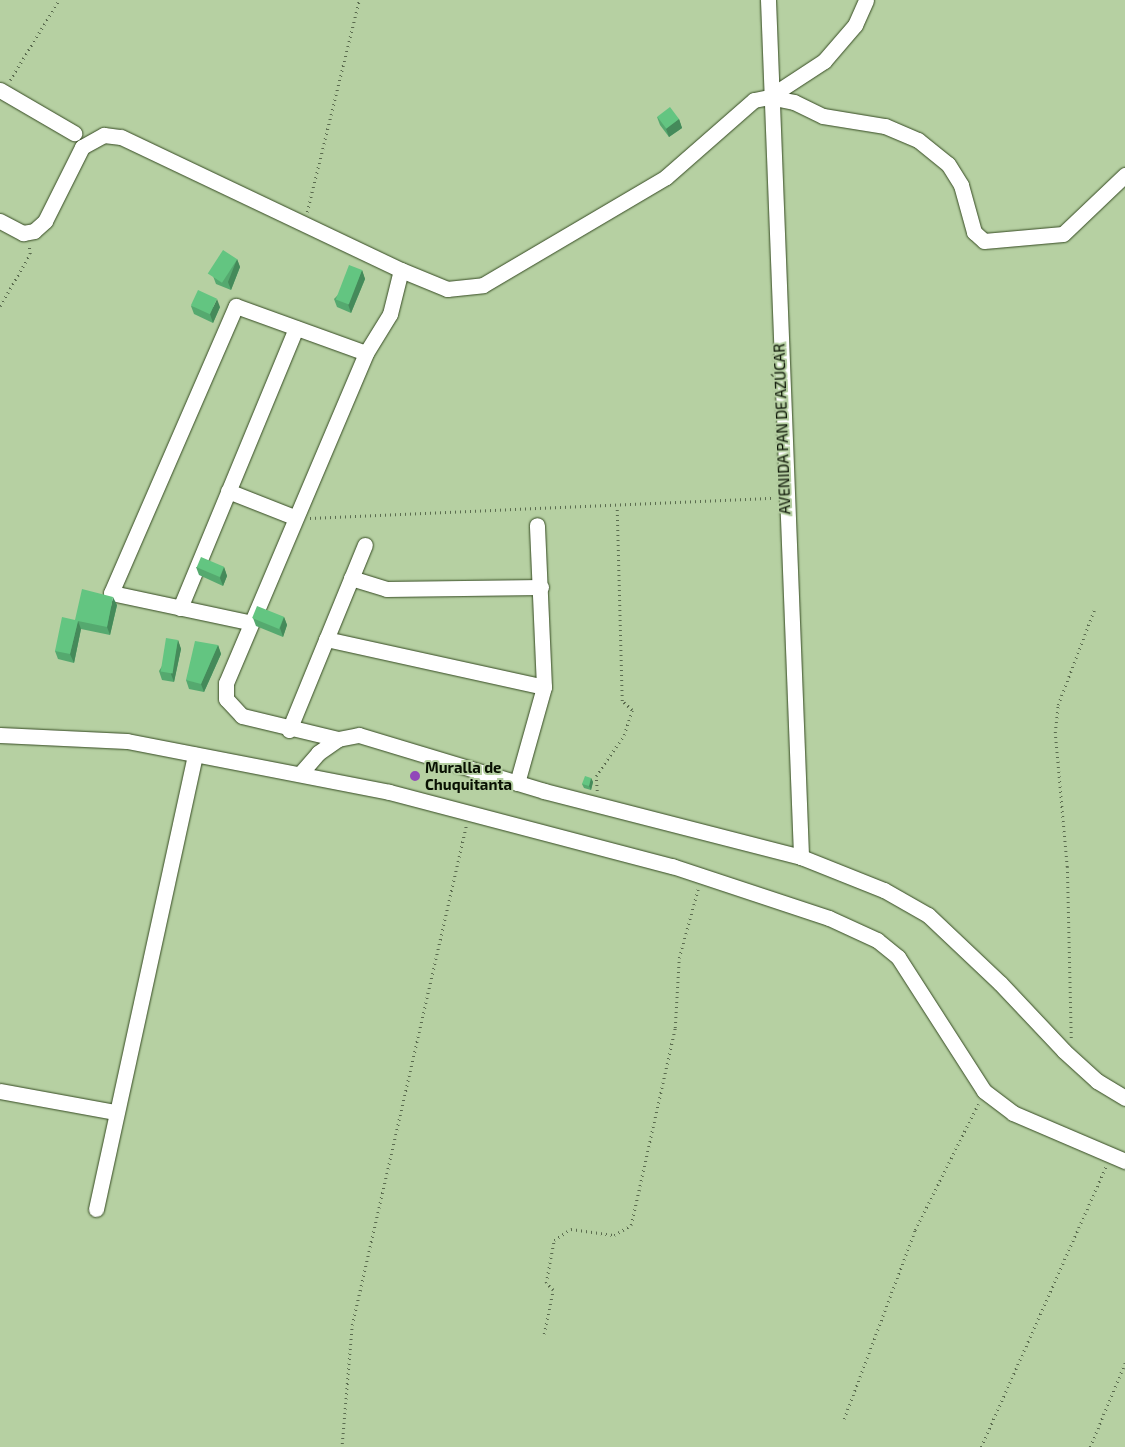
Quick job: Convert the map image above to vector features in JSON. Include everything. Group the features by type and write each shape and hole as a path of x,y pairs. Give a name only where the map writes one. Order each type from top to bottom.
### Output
{"street":[{"name":"AVENIDA PAN DE AZÚCAR","path":"768,0 769,97 801,857"},
{"path":"0,221 26,232 45,221 82,148 104,135 121,138 401,270 447,289 483,285 666,178 754,100 769,97 824,61 855,25 866,0"},
{"path":"2,91 74,133"},
{"path":"769,97 794,102 824,116 886,126 918,140 948,164 961,184 974,232 984,241 1063,234 1125,175"},
{"path":"338,740 289,730 242,716 226,699 226,683 248,622 366,353 390,314 401,270"},
{"path":"248,622 111,593 236,306 366,353"},
{"path":"180,608 296,328"},
{"path":"228,491 294,517"},
{"path":"517,783 544,688 537,525"},
{"path":"289,730 365,544"},
{"path":"351,578 386,589 541,587"},
{"path":"326,639 544,688"},
{"path":"0,734 126,741 300,774 469,812 702,876 877,940 916,979 984,1091 1013,1113 1118,1158"},
{"path":"300,774 318,753 338,740 359,735 595,805 801,857 884,890 928,915 1000,983 1064,1052 1097,1081 1125,1098"},
{"path":"96,1209 115,1112 195,754"},
{"path":"0,1091 115,1112"}],"path":[{"path":"2,91 59,0"},
{"path":"304,223 359,0"},
{"path":"0,306 30,254 26,232"},
{"path":"294,517 785,498"},
{"path":"595,805 596,776 624,735 632,710 622,702 617,506"},
{"path":"1064,1052 1071,1040 1067,867 1056,733 1058,705 1094,610"},
{"path":"342,1444 352,1325 469,812"},
{"path":"544,1334 553,1290 546,1283 554,1240 571,1229 614,1235 631,1225 675,1028 679,958 702,876"},
{"path":"844,1419 915,1230 984,1091"},
{"path":"981,1447 1118,1158"},
{"path":"1090,1447 1125,1363"}],"building":[{"path":"670,107 679,119 666,129 657,117"},
{"path":"223,250 237,259 222,283 208,273"},
{"path":"349,265 362,270 349,305 336,300"},
{"path":"198,290 217,299 210,314 191,305"},
{"path":"201,557 224,567 220,577 197,567"},
{"path":"82,589 113,597 107,627 78,621 70,654 55,651 62,617 75,620"},
{"path":"257,606 284,617 279,629 252,618"},
{"path":"166,638 178,640 173,673 161,672"},
{"path":"195,641 218,645 201,684 186,680"},
{"path":"585,776 591,778 589,786 582,784"}],"place":[{"name":"Muralla de Chuquitanta","path":"415,776"}]}
